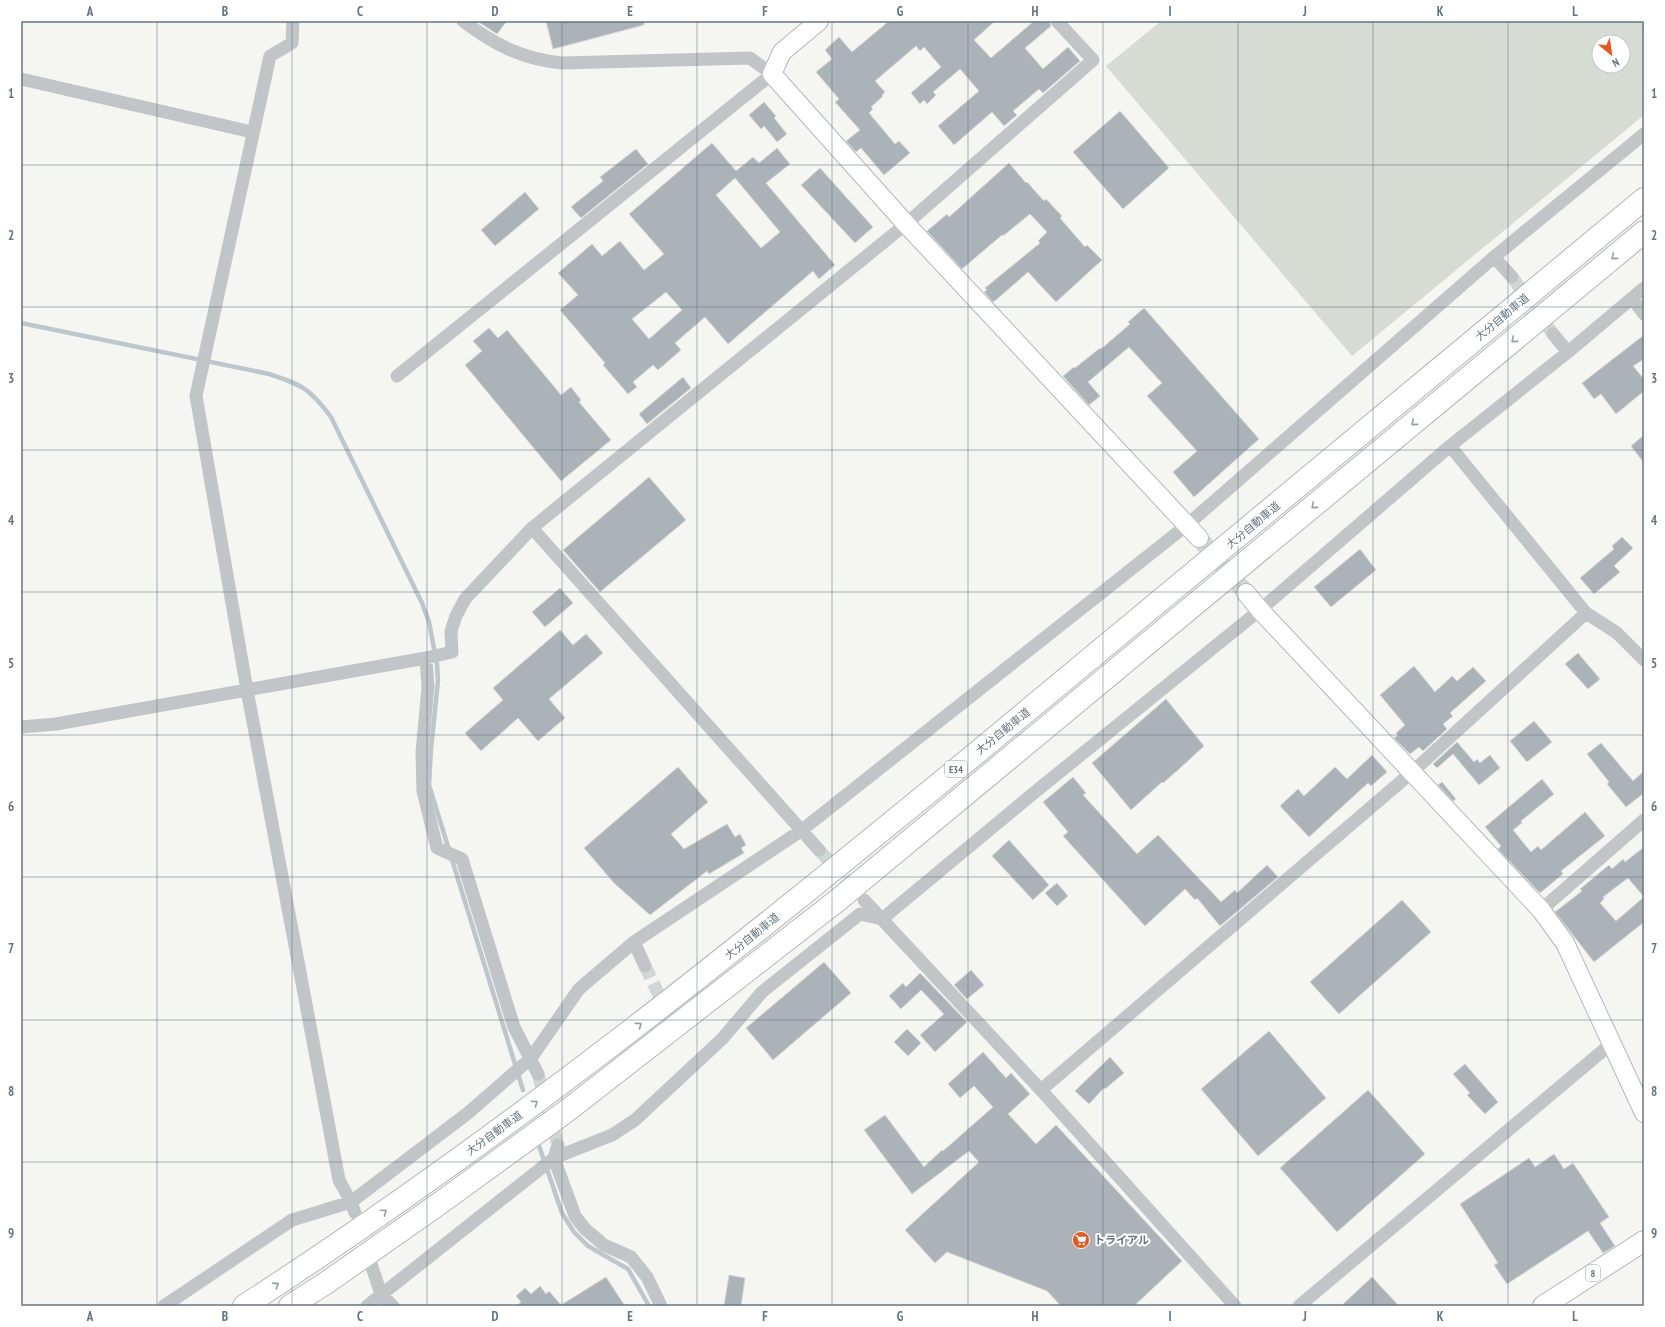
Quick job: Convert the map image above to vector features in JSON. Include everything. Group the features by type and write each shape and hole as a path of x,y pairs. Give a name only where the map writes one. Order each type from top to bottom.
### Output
{"highway":[{"name":"大分自動車道","path":"244,1306 422,1186 554,1089 680,993 821,880 1106,646 1644,199"},
{"name":"E34","path":"290,1306 326,1283 436,1206 568,1110 838,900 1644,232"}],"main road":[{"name":"8","path":"1543,1306 1644,1241"}],"street":[{"path":"293,21 292,43 270,56 252,132 196,396 247,690 339,1180 353,1208"},
{"path":"463,21 492,42 527,57 545,61 562,63 750,58 772,74 906,224 1199,538"},
{"path":"397,376 772,74 782,52 819,21"},
{"path":"21,727 56,724 452,652 451,630 456,616 466,599 532,528 906,224 1093,60 1057,21"},
{"path":"21,79 252,132"},
{"path":"172,1304 292,1220 353,1208 468,1113 526,1062 579,989 634,942 802,830 1187,525 1494,257 1644,134"},
{"path":"1494,257 1512,277"},
{"path":"882,919 1035,792 1260,610 1450,446 1568,352 1644,288"},
{"path":"1632,298 1644,314"},
{"path":"1553,334 1568,352"},
{"path":"1450,446 1586,613 1616,633 1644,660"},
{"path":"532,528 819,850"},
{"path":"1246,593 1411,773 1541,910 1565,943 1644,1114"},
{"path":"1041,1090 1411,773 1586,613"},
{"path":"429,657 428,687 422,752 423,791 437,848 462,859 526,1062 538,1074"},
{"path":"1541,910 1644,820"},
{"path":"864,900 1041,1090 1235,1306"},
{"path":"367,1306 551,1158 612,1135 635,1120 722,1039 762,992 860,914 882,919"},
{"path":"634,942 645,966"},
{"path":"1299,1306 1612,1043"},
{"path":"551,1158 575,1216 584,1229 604,1245 631,1257 647,1278 661,1306"},
{"path":"371,1264 381,1294 393,1306"}],"shaded area":[{"path":"1161,21 1644,21 1644,115 1352,356 1106,66"}],"building":[{"path":"477,21 507,21 497,34"},
{"path":"546,21 644,21 644,25 553,49"},
{"path":"889,21 995,21 974,40 991,58 1034,21 1049,21 1051,26 1025,48 1043,69 1068,47 1080,61 1043,93 1039,89 1013,111 1017,115 1004,126 992,112 954,145 938,126 979,91 960,69 933,92 936,95 927,104 924,100 920,104 911,93 941,67 924,47 920,51 916,46 875,81 885,92 882,95 883,96 871,107 873,109 869,113 895,144 899,141 910,153 884,175 861,148 856,152 846,141 860,130 835,102 839,99 816,72 832,59 825,50 839,37 852,52"},
{"path":"764,102 776,116 774,118 787,134 777,142 764,126 761,129 749,115"},
{"path":"1120,111 1169,168 1123,209 1073,152"},
{"path":"712,143 736,171 753,157 759,163 777,148 790,164 766,183 835,265 819,279 813,271 728,344 705,317 675,343 681,350 658,370 653,365 633,382 637,387 628,394 603,365 605,363 560,310 578,295 558,273 592,244 602,256 620,241 644,270 664,254 629,214","holes":["735,178 780,232 761,248 716,195","666,292 682,310 649,339 632,319"]},
{"path":"636,149 648,164 581,218 571,207 603,181 600,177"},
{"path":"1009,163 1044,201 1046,199 1062,216 1060,218 1085,247 1087,245 1102,260 1056,302 1028,272 993,302 984,292 987,290 985,288 1040,243 1038,241 1047,232 1030,214 1003,236 1002,235 962,269 927,231 947,214 949,217"},
{"path":"820,168 873,227 855,243 801,185"},
{"path":"525,192 539,209 495,246 481,230"},
{"path":"1144,308 1259,439 1194,497 1173,472 1197,451 1147,396 1162,383 1129,347 1088,382 1100,396 1089,405 1063,376 1100,348 1101,349 1130,324 1128,322"},
{"path":"489,328 498,338 507,330 561,395 571,387 581,400 579,402 611,440 561,481 465,365 482,351 473,341"},
{"path":"1644,335 1644,359 1633,366 1644,379 1644,391 1616,414 1601,394 1594,399 1582,383"},
{"path":"683,377 691,388 647,424 639,414"},
{"path":"1644,435 1644,463 1631,446"},
{"path":"649,477 686,520 600,592 563,550"},
{"path":"1622,537 1633,548 1614,566 1620,572 1594,594 1580,578 1614,549 1612,546"},
{"path":"1360,549 1376,570 1331,607 1314,587"},
{"path":"560,588 573,603 545,627 532,612"},
{"path":"560,630 573,645 586,634 603,653 549,699 565,718 538,741 518,718 481,751 465,733 503,700 493,688"},
{"path":"1578,653 1600,679 1588,689 1565,664"},
{"path":"1414,666 1435,692 1452,676 1457,681 1473,667 1486,681 1450,713 1453,716 1443,724 1447,729 1423,751 1419,747 1410,754 1394,738 1398,735 1396,733 1405,725 1380,695"},
{"path":"1166,699 1204,746 1131,810 1092,763"},
{"path":"1534,721 1552,742 1527,762 1510,741"},
{"path":"1457,742 1474,762 1477,759 1480,763 1490,755 1500,768 1479,785 1453,754 1437,768 1433,764"},
{"path":"1601,743 1633,781 1644,771 1644,793 1626,807 1607,784 1609,782 1587,754"},
{"path":"1372,755 1387,772 1371,786 1368,783 1309,837 1280,806 1298,789 1304,796 1335,767 1347,779"},
{"path":"678,767 708,802 671,834 684,849 727,824 735,837 740,834 746,845 741,848 744,853 709,874 707,871 650,915 614,883 584,848"},
{"path":"1073,777 1086,793 1083,795 1137,854 1158,835 1221,902 1235,890 1237,893 1267,865 1278,877 1220,926 1197,898 1195,900 1185,889 1145,926 1063,836 1068,832 1043,802"},
{"path":"1542,779 1554,794 1521,821 1522,823 1513,830 1531,852 1538,846 1541,850 1585,812 1605,836 1561,871 1563,874 1540,893 1498,849 1501,846 1485,827"},
{"path":"1442,782 1456,799 1453,801 1438,785"},
{"path":"1009,840 1049,885 1033,900 992,856"},
{"path":"1644,847 1644,897 1644,922 1594,962 1555,912 1582,891 1580,889 1609,865 1612,869 1623,859 1625,862","holes":["1628,878 1644,897 1616,921 1600,903 1604,899 1603,897"]},
{"path":"1057,883 1068,896 1057,906 1045,893"},
{"path":"1402,900 1431,932 1339,1014 1310,982"},
{"path":"824,962 851,993 773,1060 746,1028"},
{"path":"971,970 984,985 967,999 954,985"},
{"path":"920,973 967,1022 935,1052 920,1035 944,1014 921,990 901,1009 889,996 903,983 906,987"},
{"path":"907,1029 921,1043 908,1056 894,1042"},
{"path":"1269,1031 1326,1098 1258,1156 1201,1089"},
{"path":"983,1052 1006,1078 1011,1073 1030,1094 1008,1114 1036,1144 1056,1125 1182,1261 1134,1306 1061,1306 1047,1291 947,1252 935,1263 905,1230 979,1162 969,1151 912,1194 864,1130 885,1115 924,1167 993,1107 974,1086 960,1098 948,1084"},
{"path":"1110,1057 1124,1073 1105,1089 1104,1088 1089,1104 1075,1091"},
{"path":"1465,1064 1498,1102 1485,1114 1467,1095 1470,1093 1453,1074"},
{"path":"1368,1090 1425,1154 1337,1232 1280,1168"},
{"path":"1554,1154 1564,1169 1573,1163 1609,1217 1600,1223 1615,1246 1603,1253 1588,1231 1507,1284 1494,1265 1498,1263 1460,1204 1529,1158 1535,1167"},
{"path":"729,1275 745,1278 741,1306 724,1306"},
{"path":"606,1277 625,1306 516,1306 521,1302 516,1296 525,1288 531,1294 540,1286 546,1294 549,1291 561,1305"},
{"path":"1372,1277 1399,1306 1341,1306"}],"waterway":[{"path":"21,323 269,374 290,381 305,389 317,400 331,417 422,603 429,622 437,664 438,681 429,785 523,1090"},
{"path":"537,1140 562,1213 574,1232 588,1246 628,1269 649,1306"}],"tunnel":[{"path":"1512,277 1553,334"},
{"path":"1199,538 1246,593"},
{"path":"819,850 858,893"},
{"path":"645,966 677,1032"},
{"path":"538,1074 558,1145"}],"place":[{"name":"トライアル","path":"1081,1240"}]}
